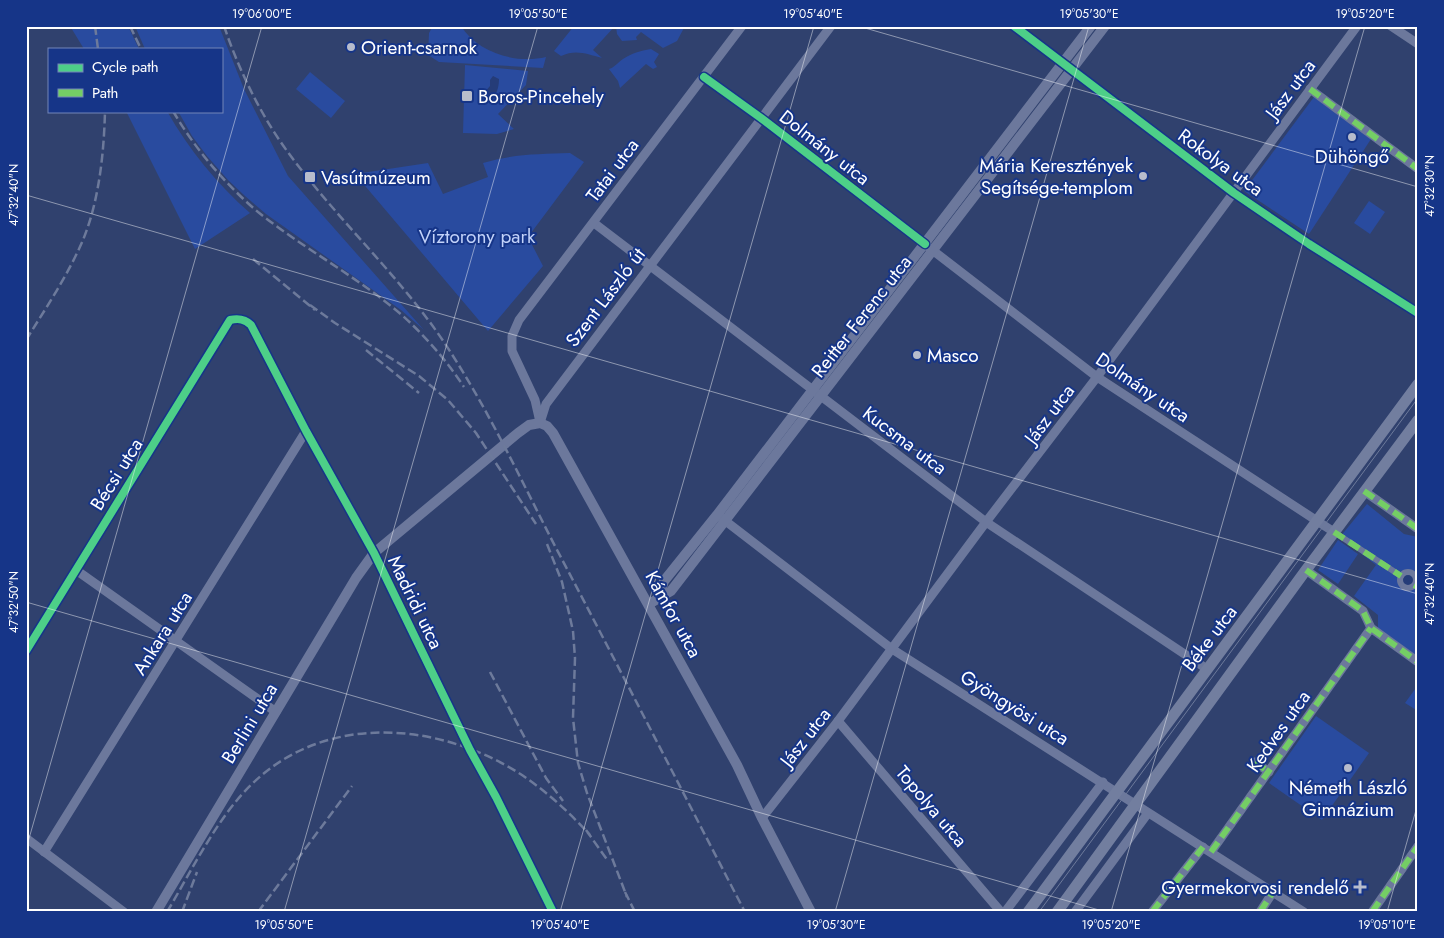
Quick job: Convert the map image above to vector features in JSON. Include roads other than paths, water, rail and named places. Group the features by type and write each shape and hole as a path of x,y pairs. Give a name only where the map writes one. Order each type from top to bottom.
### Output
{"main road":[{"name":"Béke utca","path":"1028,912 1418,384"},
{"name":"Béke utca","path":"1057,912 1306,570 1418,420"}],"street":[{"name":"Tatai utca","path":"512,336 519,320 742,26"},
{"name":"Szent László út","path":"540,423 546,404 831,26"},
{"name":"Rokolya utca","path":"1014,26 1234,193 1309,244 1418,313"},
{"name":"Reitter Ferenc utca","path":"653,601 664,581 721,518 821,396 934,251 1067,68 1092,26"},
{"name":"Reitter Ferenc utca","path":"721,518 812,390 925,244 1067,68 1105,26"},
{"name":"Jász utca","path":"762,818 838,721 1097,377 1357,26"},
{"path":"1391,26 1418,44"},
{"name":"Dolmány utca","path":"704,77 761,118 1097,377 1334,532"},
{"path":"1310,89 1418,169"},
{"name":"Kucsma utca","path":"594,223 986,522 1207,670"},
{"name":"Madridi utca","path":"236,318 246,320 251,325 306,431 374,552 470,750 496,797 553,912"},
{"name":"Bécsi utca","path":"26,650 230,320 236,318"},
{"name":"Kámfor utca","path":"512,336 512,350 534,400 540,423 547,426 553,433 653,601 811,912"},
{"path":"374,552 518,433 529,425 540,423"},
{"name":"Ankara utca","path":"44,852 306,431"},
{"path":"1364,491 1418,529"},
{"name":"Gyöngyösi utca","path":"721,518 892,648 1304,912"},
{"path":"1334,532 1401,576"},
{"name":"Berlini utca","path":"156,912 356,578 374,552"},
{"path":"76,570 276,712"},
{"path":"1306,570 1363,611 1371,628 1418,662"},
{"path":"1406,572 1412,573 1416,578 1416,586 1404,587 1401,584 1401,576 1406,572"},
{"name":"Kedves utca","path":"1152,912 1207,850 1269,772 1371,628"},
{"name":"Topolya utca","path":"838,721 1001,912"},
{"path":"1255,762 1269,772"},
{"path":"1005,912 1103,782"},
{"path":"1075,912 1148,813"},
{"path":"26,838 124,912"},
{"path":"1372,912 1418,846"},
{"path":"1260,912 1274,892"}],"tram line":[{"path":"1039,912 1418,398"}],"railway":[{"path":"95,26 98,48"},
{"path":"130,26 141,48"},
{"path":"224,26 253,96 282,144 333,208 416,304 467,379 507,451 745,912"},
{"path":"26,340 71,266 83,240 93,209 100,177 105,112"},
{"path":"174,112 201,152 222,178 246,201 294,238 368,288 403,316 436,350 464,387"},
{"path":"253,259 315,310"},
{"path":"310,305 419,376 448,400 476,433 536,524"},
{"path":"366,350 419,393"},
{"path":"547,544 562,582 573,631 575,658 573,718 578,763 587,793 627,897"},
{"path":"490,672 546,778 563,801"},
{"path":"167,912 217,827 240,796 253,783 282,760 315,744 349,735 384,732 420,736 456,744 490,757 522,775 540,788 590,835"},
{"path":"258,912 352,786"},
{"path":"586,830 608,861"},
{"path":"182,912 197,872"},
{"path":"625,892 635,912"}],"place":[{"name":"Orient-csarnok","path":"351,47"},
{"name":"Boros-Pincehely","path":"467,96"},
{"name":"Dühöngő","path":"1352,137"},
{"name":"Mária Keresztények Segítsége-templom","path":"1143,176"},
{"name":"Vasútmúzeum","path":"310,177"},
{"name":"Masco","path":"917,355"},
{"name":"Németh László Gimnázium","path":"1348,768"},
{"name":"Gyermekorvosi rendelő","path":"1360,887"}],"park label":[{"name":"Víztorony park","path":"477,236"}]}
